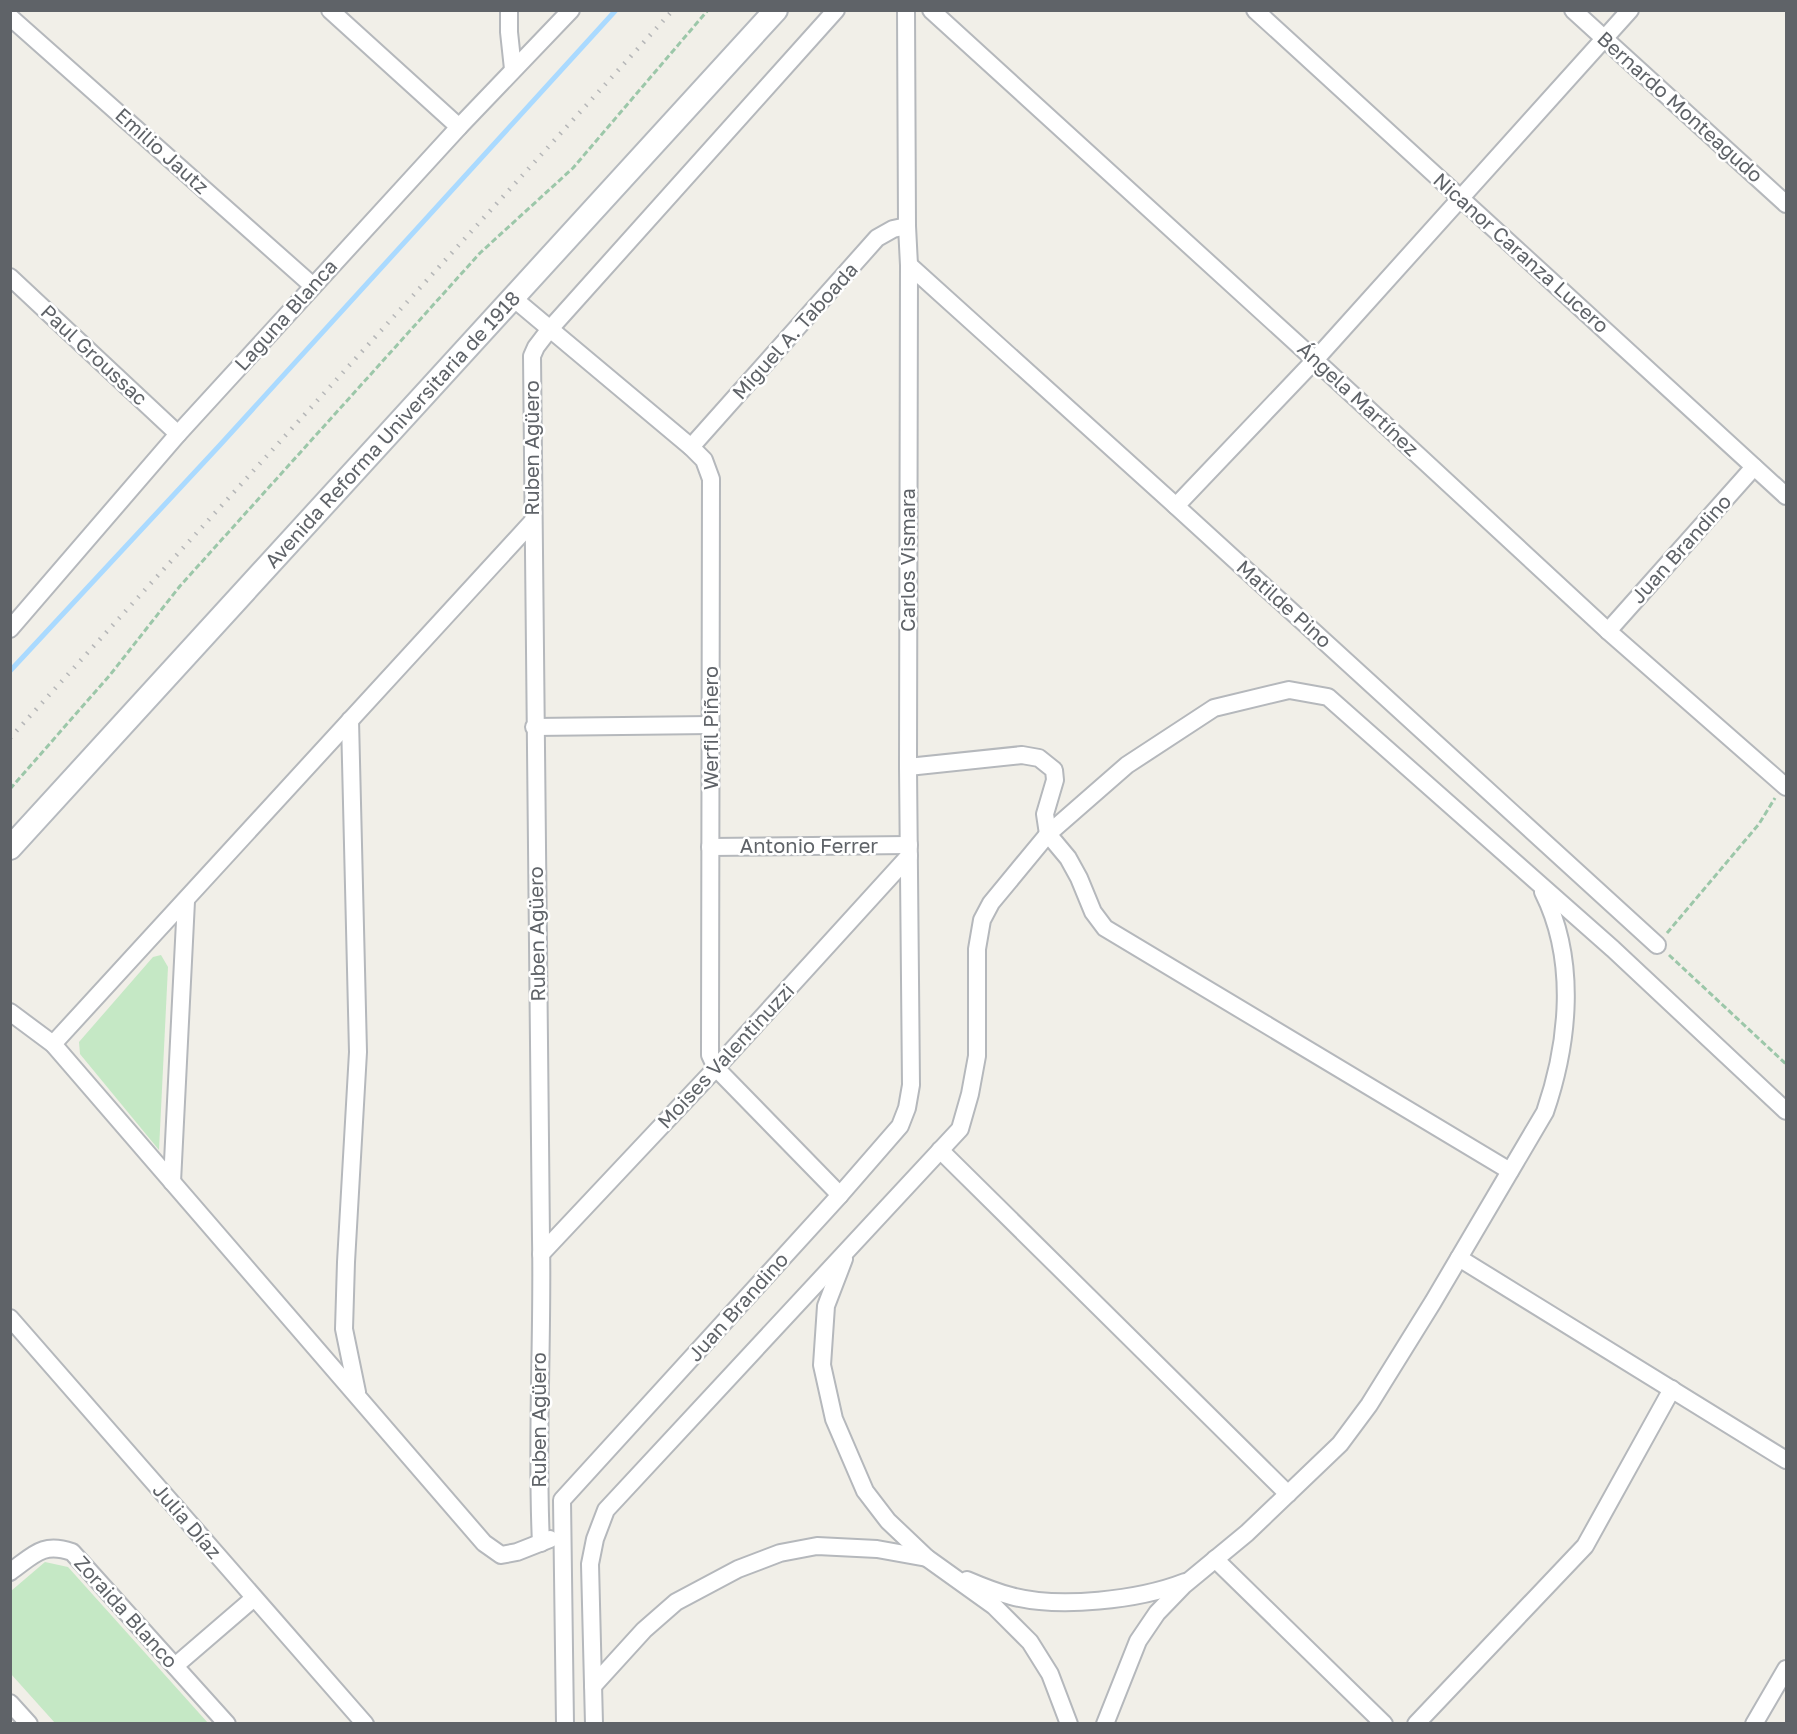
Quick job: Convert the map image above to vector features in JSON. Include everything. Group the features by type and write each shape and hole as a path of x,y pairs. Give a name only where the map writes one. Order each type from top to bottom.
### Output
{"main road":[{"name":"Avenida Reforma Universitaria de 1918","path":"10,848 776,10"}],"street":[{"path":"330,10 459,127"},
{"path":"509,10 513,69"},
{"name":"Laguna Blanca","path":"10,629 178,434 459,127 571,10"},
{"path":"549,330 836,10"},
{"name":"Carlos Vismara","path":"906,10 909,265 908,767 911,1085 907,1108"},
{"name":"Ángela Martínez","path":"931,10 1608,631 1785,785"},
{"name":"Nicanor Caranza Lucero","path":"1255,10 1786,496"},
{"name":"Bernardo Monteagudo","path":"1573,10 1786,204"},
{"path":"1176,506 1315,360 1630,10"},
{"name":"Emilio Jautz","path":"10,17 313,286"},
{"name":"Miguel A. Taboada","path":"691,447 877,238 893,229 907,226"},
{"name":"Matilde Pino","path":"909,265 1657,945"},
{"name":"Paul Groussac","path":"10,277 178,434"},
{"name":"Werfil Piñero","path":"513,298 691,447 704,460 711,479 710,1056 716,1068"},
{"name":"Ruben Agüero","path":"541,1543 538,1466 542,1254 534,728 532,357 536,347 549,330"},
{"name":"Juan Brandino","path":"1608,631 1754,466"},
{"path":"53,1044 532,521"},
{"path":"594,1724 590,1564 595,1539 606,1510 960,1129 970,1095 976,1056 977,949 982,920 991,903 1048,834 1127,765 1214,708 1289,690 1328,697 1613,949 1786,1111"},
{"path":"350,720 358,1052 344,1329 357,1395"},
{"path":"534,728 711,725"},
{"path":"908,767 1022,755 1039,758 1054,770 1055,780 1045,814 1048,834 1068,858 1093,912 1105,928 1510,1171"},
{"name":"Antonio Ferrer","path":"710,847 909,850"},
{"name":"Moises Valentinuzzi","path":"542,1254 716,1068 909,850"},
{"path":"1106,1724 1138,1641 1157,1613 1191,1580 1247,1533 1340,1444 1369,1405 1460,1258 1545,1112 1557,1079 1565,1031 1565,983 1560,937 1553,912 1538,883"},
{"path":"172,1182 186,901"},
{"path":"10,1012 53,1044 484,1544 501,1555 563,1534"},
{"path":"716,1068 840,1196"},
{"name":"Juan Brandino","path":"562,1500 840,1196 900,1126 907,1108"},
{"path":"940,1150 1288,1494"},
{"path":"848,1250 826,1306 822,1365 834,1419 865,1491 888,1521 927,1558 994,1606 1030,1642 1050,1674 1069,1724"},
{"path":"1460,1258 1786,1460"},
{"name":"Julia Díaz","path":"10,1318 365,1724"},
{"path":"1416,1724 1585,1546 1672,1389"},
{"name":"Ruben Agüero","path":"562,1500 565,1724"},
{"path":"593,1686 644,1630 676,1602 738,1569 780,1553 817,1546 877,1549 927,1558"},
{"name":"Zoraida Blanco","path":"10,1572 38,1551 56,1547 72,1552 227,1724"},
{"path":"1215,1560 1384,1724"},
{"path":"949,1574 1013,1596 1087,1602 1136,1596 1167,1589 1191,1580"},
{"path":"175,1666 254,1598"},
{"path":"1754,1724 1786,1669"},
{"path":"10,1703 29,1724"}],"path":[{"path":"10,789 110,675 180,586 480,253 573,168 708,10"},
{"path":"1785,785 1759,824 1657,945 1786,1064"}],"green space":[{"path":"161,955 168,967 159,1150 80,1054 79,1042 153,957"},
{"path":"45,1562 68,1567 208,1723 55,1723 11,1674 11,1591"}],"waterway":[{"path":"10,671 220,445 616,10"}],"railway":[{"path":"10,738 673,10"}]}
